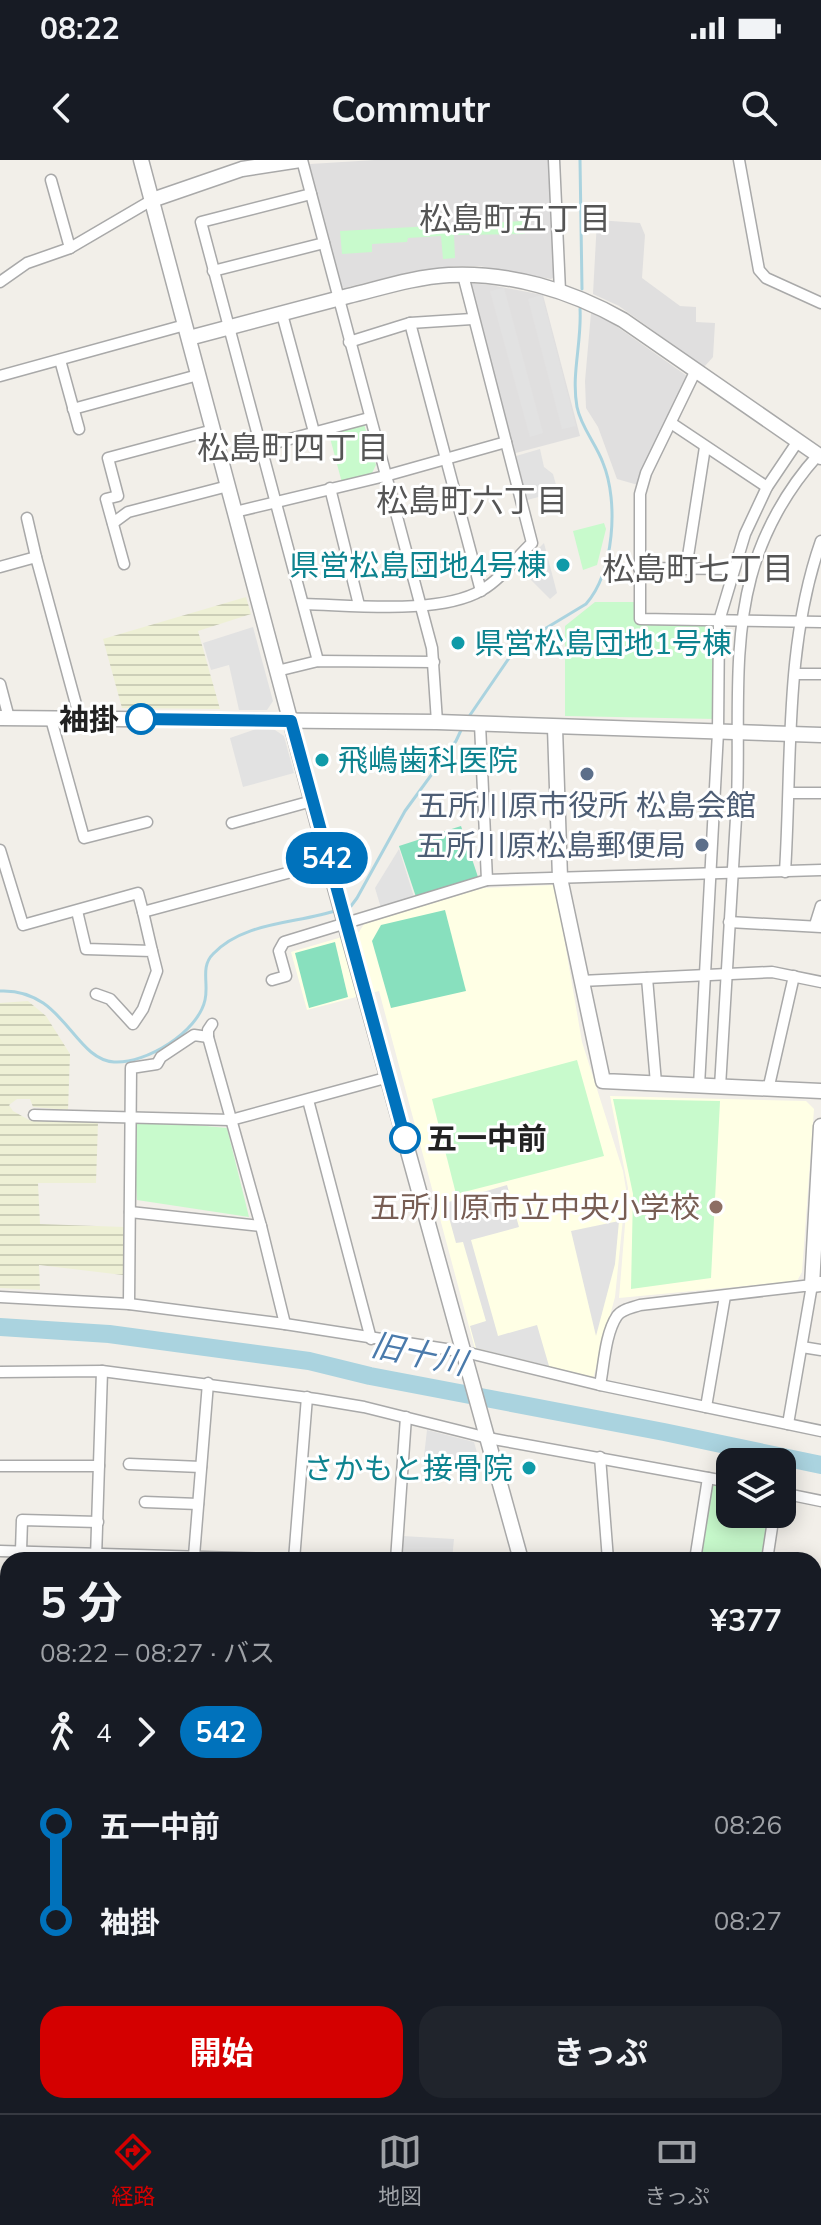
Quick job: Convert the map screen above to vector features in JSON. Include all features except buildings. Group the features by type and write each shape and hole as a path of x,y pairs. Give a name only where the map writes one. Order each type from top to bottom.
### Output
{"street":[{"path":"141,160 328,862 519,1552"},
{"path":"0,282 27,263 70,248 152,200 242,169 301,160 421,607 434,662 437,722"},
{"path":"554,160 560,291"},
{"path":"739,160 759,270 766,278 821,303"},
{"path":"51,180 70,248"},
{"path":"311,194 201,222 318,661"},
{"path":"213,271 324,243"},
{"path":"304,604 421,607 481,591 532,543 463,275"},
{"path":"0,376 187,332 228,328 405,281 463,275 505,279 560,291 592,303 623,320 819,456 783,501 764,541 751,577 743,621 720,1087"},
{"path":"282,314 314,432"},
{"path":"349,342 410,323 472,319"},
{"path":"410,323 481,591"},
{"path":"60,360 79,429"},
{"path":"696,370 646,473 640,494 640,619 821,622"},
{"path":"73,409 198,375"},
{"path":"260,447 369,418"},
{"path":"671,423 767,487"},
{"path":"124,564 106,499 118,496 108,458 213,430"},
{"path":"699,1086 718,732 719,621 745,534 767,487 798,441"},
{"path":"235,512 385,476 506,442"},
{"path":"686,569 705,447"},
{"path":"113,523 128,512 228,486"},
{"path":"330,488 359,605"},
{"path":"27,518 80,719"},
{"path":"745,534 764,541"},
{"path":"785,872 800,622 809,577 821,541"},
{"path":"0,567 36,557"},
{"path":"639,568 733,569"},
{"path":"277,671 318,661 434,662"},
{"path":"795,674 821,674"},
{"path":"0,684 5,718 437,722 821,735"},
{"path":"51,719 84,838 147,822"},
{"path":"477,724 487,880"},
{"path":"555,728 560,878 603,1081 821,1091"},
{"path":"790,793 821,793"},
{"path":"232,823 312,801"},
{"path":"0,850 23,925 138,893 157,971 143,1009 133,1024 110,999 96,994"},
{"path":"143,912 328,862"},
{"path":"272,980 286,976 279,951 284,942 487,880 821,870"},
{"path":"729,922 818,926 821,906"},
{"path":"77,911 86,949 152,951"},
{"path":"581,981 772,972 821,982"},
{"path":"768,1090 794,976"},
{"path":"647,978 656,1083"},
{"path":"212,1024 208,1037 285,1324"},
{"path":"129,1304 131,1068 157,1064 161,1057 194,1035 208,1037"},
{"path":"34,1115 231,1120 389,1077"},
{"path":"308,1100 371,1339"},
{"path":"788,1424 816,1284 821,1126"},
{"path":"130,1212 261,1226"},
{"path":"600,1385 613,1327 625,1310 640,1305 816,1284"},
{"path":"706,1407 725,1296"},
{"path":"0,1297 129,1304 285,1324 466,1356 821,1431"},
{"path":"802,1347 821,1350"},
{"path":"0,1372 102,1371 307,1397 488,1438 716,1479"},
{"path":"96,1552 102,1371"},
{"path":"194,1552 208,1383"},
{"path":"295,1552 307,1397"},
{"path":"397,1552 406,1417"},
{"path":"600,1457 607,1552"},
{"path":"129,1464 201,1467"},
{"path":"0,1466 99,1466"},
{"path":"696,1552 708,1478"},
{"path":"796,1496 821,1501"},
{"path":"145,1502 198,1504"},
{"path":"21,1551 22,1520 98,1522"},
{"path":"768,1552 772,1528"},
{"path":"0,1551 34,1552"}],"shaded area":[{"path":"375,160 549,160 555,277 551,279 479,266 455,266 414,271 344,288 340,286 308,168 310,164"},
{"path":"597,220 640,223 645,235 642,278 680,306 696,307 696,322 715,323 713,357 704,367 619,306 593,294"},
{"path":"467,283 543,295 580,436 512,454"},
{"path":"504,288 543,433 530,437 490,291"},
{"path":"542,295 576,426 562,429 528,299"},
{"path":"591,313 609,321 687,376 638,485 617,479 598,427 586,408 585,381"},
{"path":"540,449 544,467 553,474 558,492 527,500 516,456"},
{"path":"544,543 557,593 550,599 519,568"},
{"path":"246,597 251,614 198,631 220,709 122,708 103,639"},
{"path":"253,627 273,701 267,710 239,710 229,665 211,670 203,643"},
{"path":"272,728 284,736 294,773 243,787 230,738 256,729"},
{"path":"399,849 414,897 381,908 375,888"},
{"path":"555,885 582,1042 626,1189 615,1297 593,1379 475,1349 379,991 307,1010 291,952 359,932 364,924 483,888"},
{"path":"28,1001 46,1016 70,1054 68,1110 33,1107 30,1099 17,1099 9,1105 13,1111 31,1121 98,1122 96,1183 38,1183 40,1224 124,1227 123,1275 39,1265 40,1290 0,1288 0,1003"},
{"name":"五所川原市立中央小学校","path":"610,1096 806,1101 814,1109 802,1272 797,1281 619,1298 628,1188"},
{"path":"507,1185 519,1227 471,1240 498,1336 537,1325 549,1366 476,1348 470,1326 486,1321 463,1242 456,1243 445,1203"},
{"path":"619,1221 615,1264 596,1336 571,1231"},
{"path":"427,1430 474,1442 482,1470 423,1465"},
{"path":"403,1536 454,1539 453,1552 402,1552"}],"green space":[{"path":"524,221 525,234 454,235 455,258 443,259 441,236 372,244 372,252 342,254 340,231"},
{"path":"364,424 376,465 372,473 342,483 329,434"},
{"path":"604,523 606,529 597,565 583,570 573,531"},
{"path":"595,602 635,602 636,623 716,624 715,719 565,716 565,626"},
{"path":"461,826 478,877 416,897 399,846"},
{"path":"445,910 466,991 391,1008 372,941 381,925"},
{"path":"335,942 348,997 309,1008 295,953"},
{"path":"577,1060 604,1156 456,1194 432,1099"},
{"path":"613,1099 720,1101 711,1278 631,1289 633,1194"},
{"path":"132,1119 227,1128 249,1217 137,1200"},
{"path":"711,1485 716,1486 716,1528 767,1528 763,1552 700,1552"}],"waterway":[{"path":"580,160 582,289"},
{"path":"468,718 518,645 586,604 603,574 608,556 612,516 608,479 579,414 575,395 580,309"},
{"path":"345,908 357,898 405,811 456,741 462,728"},
{"path":"0,991 22,993 39,1000 100,1058 114,1062 141,1058 169,1044 192,1023 205,1000 209,959 226,943 255,929 338,910"},
{"name":"旧十川","path":"0,1327 109,1334 309,1361 370,1376 821,1465"}],"bus line":[{"name":"542","path":"141,719 291,721 405,1138"}],"place":[{"name":"県営松島団地4号棟","path":"563,565"},
{"name":"県営松島団地1号棟","path":"458,643"},
{"name":"袖掛","path":"141,719"},
{"name":"飛嶋歯科医院","path":"322,760"},
{"name":"五所川原市役所 松島会館","path":"587,774"},
{"name":"五所川原松島郵便局","path":"702,845"},
{"name":"五一中前","path":"405,1138"},
{"name":"五所川原市立中央小学校","path":"716,1207"},
{"name":"さかもと接骨院","path":"529,1468"}],"district":[{"name":"松島町五丁目","path":"515,218"},
{"name":"松島町四丁目","path":"293,447"},
{"name":"松島町六丁目","path":"472,500"},
{"name":"松島町七丁目","path":"698,568"}]}
